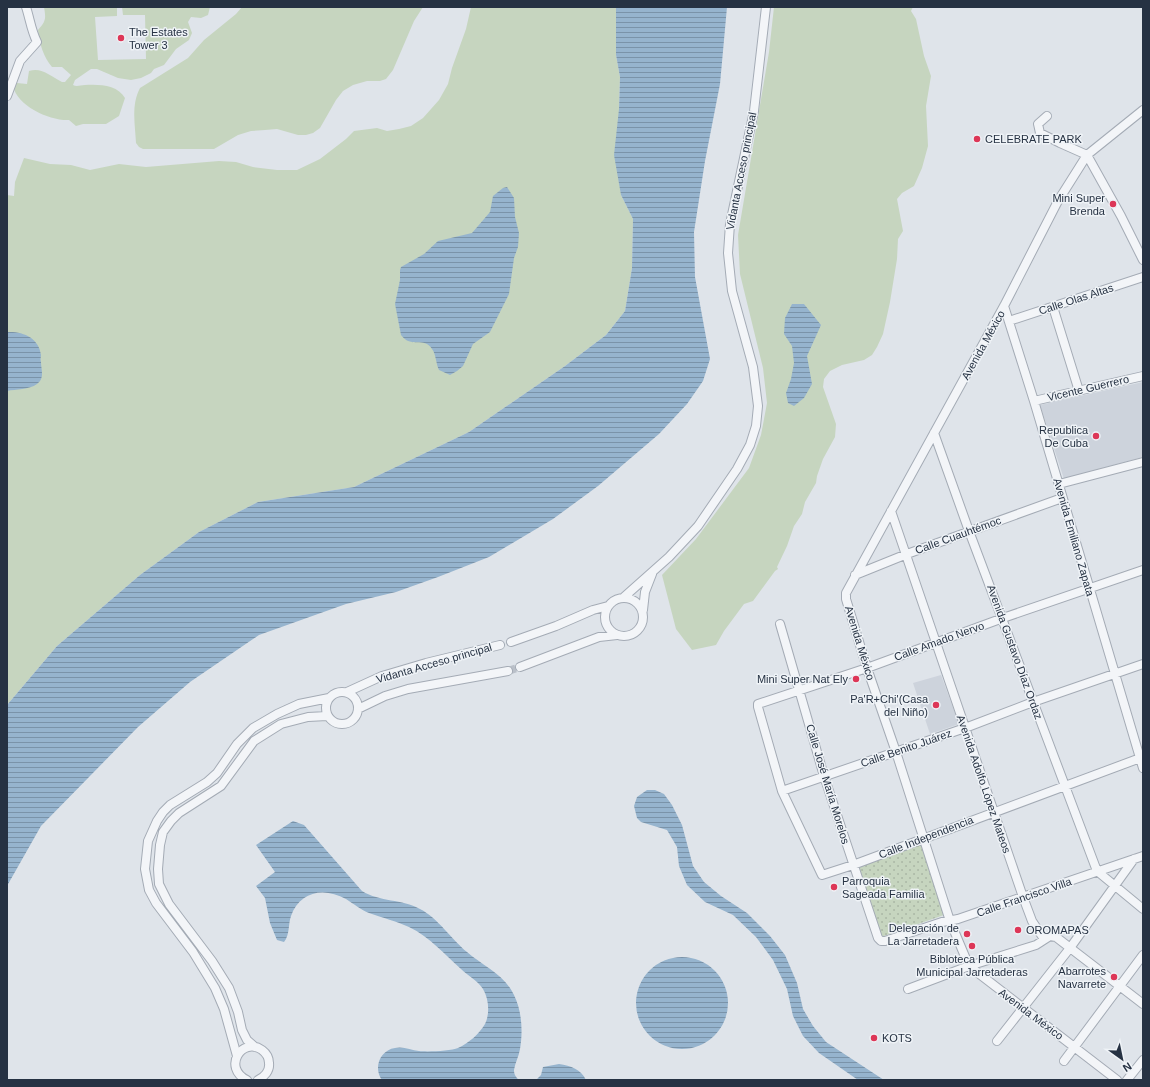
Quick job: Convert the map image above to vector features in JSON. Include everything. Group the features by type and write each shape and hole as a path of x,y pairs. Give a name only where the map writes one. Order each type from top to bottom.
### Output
{"street":[{"path":"7,96 20,61 37,42 31,29 31,21 26,7"},
{"name":"Vidanta Acceso principal","path":"624,597 635,586 652,574 698,526 737,469 747,451 756,426 758,406 753,367 732,291 728,253 730,224 754,111 766,7"},
{"name":"Avenida México","path":"1118,1080 969,966 950,921 896,752 866,668 846,599 846,594 1004,306 1058,201 1087,155 1143,110"},
{"path":"1047,116 1038,124 1040,133 1087,155 1121,216 1143,260"},
{"name":"Calle Olas Altas","path":"1009,321 1143,277"},
{"name":"Avenida Emiliano Zapata","path":"1004,306 1034,401 1115,674 1142,758 1143,768"},
{"path":"1053,307 1079,391"},
{"name":"Vicente Guerrero","path":"1034,401 1143,376"},
{"name":"Avenida Gustavo Díaz Ordaz","path":"934,433 969,531 1097,871"},
{"path":"1059,484 1143,462"},
{"name":"Calle Cuauhtémoc","path":"855,576 907,554 1062,498"},
{"name":"Avenida Adolfo López Mateos","path":"891,511 907,554 935,643 1023,897 1032,921 1044,939"},
{"name":"Calle Amado Nervo","path":"782,791 758,704 799,689 866,668 1003,618 1143,570"},
{"path":"520,667 599,637 617,635 623,636 635,633 643,623 645,592 652,574"},
{"path":"510,642 556,626 593,610 608,606 618,598 624,597 636,600 643,610"},
{"path":"608,606 606,611 606,622 608,628 617,635"},
{"name":"Calle José María Morelos","path":"780,624 824,776 878,938 881,941"},
{"name":"Vidanta Acceso principal","path":"247,1080 241,1077 235,1067 237,1056 224,1009 215,988 193,952 156,903 149,890 145,870 148,841 157,821 170,805 207,782 217,773 237,744 253,728 277,714 299,704 329,698 337,692 347,692 382,676 426,663 500,645"},
{"name":"Calle Benito Juárez","path":"782,791 965,728 1033,702 1143,664"},
{"path":"358,709 385,696 408,689 508,671"},
{"path":"329,698 325,707 327,716 335,724 346,724 354,719 358,709 355,699 347,692"},
{"path":"272,1080 268,1070 268,1057 265,1052 255,1047 247,1040 242,1030 238,1012 229,988 212,961 169,904 159,884 158,869 160,844 164,832 179,812 220,786 254,741 281,724 308,717 327,716"},
{"name":"Calle Independencia","path":"782,791 822,875 853,865 1142,758"},
{"name":"Calle Francisco Villa","path":"881,941 942,922 950,921 1143,856"},
{"path":"997,1041 1022,1007 1070,948 1134,860"},
{"path":"1097,871 1143,909"},
{"path":"908,988 969,966 1036,945 1050,936 1056,937 1143,1004"},
{"path":"1064,1061 1143,956"},
{"path":"237,1056 245,1048 255,1047"},
{"path":"1127,1080 1143,1060"},
{"path":"258,1080 262,1078 268,1070"}],"shaded area":[{"name":"Republica De Cuba","path":"1143,382 1143,457 1064,479 1040,405"},
{"name":"Pa'R+Chi'(Casa del Niño)","path":"941,675 959,724 930,734 913,683"}],"green space":[{"path":"44,7 117,7 117,16 95,17 98,60 146,59 145,15 123,15 122,7 210,7 208,15 201,18 191,17 188,22 192,33 189,40 176,49 164,65 154,69 151,73 141,78 131,80 118,78 97,69 91,69 75,80 74,86 108,86 118,90 125,98 119,116 106,124 83,124 76,126 69,120 61,120 44,115 27,106 16,93 13,86 17,83 27,84 29,71 34,70 42,71 62,82 65,82 71,75 62,67 52,67 42,50 38,30 45,20"},
{"path":"242,7 423,7 414,21 393,70 386,79 380,81 367,81 353,85 343,91 320,128 313,133 298,135 277,129 251,131 238,135 214,149 143,149 139,147 136,143 134,115 135,101 140,88 188,58 204,40 236,14"},
{"path":"471,7 616,7 616,55 620,77 619,109 621,195 633,219 632,268 625,311 606,335 565,366 469,432 354,487 258,502 199,532 140,575 57,646 7,705 7,195 14,196 15,182 24,158 50,164 71,165 90,170 119,164 146,167 219,161 236,162 253,167 277,170 297,170 320,159 354,131 377,128 387,131 399,129 411,126 423,118 439,100 448,84 466,29"},
{"path":"774,7 913,7 911,11 916,19 924,56 931,76 926,106 928,146 922,168 914,186 902,193 897,199 903,231 898,239 897,259 883,334 872,355 864,360 842,365 830,371 824,379 823,387 836,424 835,437 823,459 816,483 805,502 802,514 794,526 777,567 778,569 753,601 744,604 724,631 716,645 692,650 676,629 662,575 696,539 749,468 761,435 767,403 763,368 740,274 738,235 769,52"},
{"path":"922,843 944,915 881,937 858,867"}],"water":[{"path":"616,7 727,7 720,84 705,161 694,232 695,277 710,359 703,381 687,404 659,434 598,486 553,519 489,557 396,592 346,604 259,635 190,682 138,727 41,826 7,886 7,705 57,646 140,575 199,532 258,502 354,487 469,432 565,366 606,335 625,311 632,268 633,219 621,195 614,155 619,109 620,77 616,55"},
{"path":"507,187 514,198 515,217 519,233 518,247 514,258 509,294 490,332 473,344 463,366 450,375 439,370 432,349 429,345 409,341 401,335 395,304 400,280 400,270 401,267 424,254 438,241 472,233 490,212 493,196 503,188"},
{"path":"792,304 804,304 821,325 807,356 812,384 804,398 794,406 788,403 786,393 791,379 794,363 792,346 784,334 785,318"},
{"path":"7,332 24,334 34,340 40,349 42,377 34,386 7,391"},
{"path":"647,790 655,790 664,794 672,805 682,825 693,866 704,882 721,896 747,913 770,936 785,955 797,983 803,1009 813,1026 826,1042 884,1080 858,1080 819,1053 803,1036 793,1016 787,989 773,960 756,937 733,915 705,902 687,885 679,866 677,847 667,830 641,822 637,818 634,806 637,797"},
{"path":"293,821 304,825 362,891 369,895 413,906 427,913 439,923 467,952 505,982 517,1001 522,1029 521,1042 514,1070 515,1076 519,1080 382,1080 379,1075 378,1065 385,1052 390,1049 401,1047 416,1051 445,1051 458,1048 470,1041 480,1031 487,1020 487,997 478,983 417,931 366,912 338,895 329,893 314,894 307,896 300,901 291,916 286,939 284,942 277,940 270,923 265,898 256,886 275,872 256,845"},
{"path":"682,957 700,961 714,971 724,985 728,1003 724,1021 714,1035 700,1045 682,1049 664,1045 650,1035 640,1021 636,1003 640,985 650,971 664,961"},
{"path":"559,1064 575,1069 584,1076 586,1080 536,1080 541,1075 543,1067"}],"tunnel":[{"path":"508,671 520,667"}],"place":[{"name":"The Estates Tower 3","path":"121,38"},
{"name":"CELEBRATE PARK","path":"977,139"},
{"name":"Mini Super Brenda","path":"1113,204"},
{"name":"Republica De Cuba","path":"1096,436"},
{"name":"Mini Super Nat Ely","path":"856,679"},
{"name":"Pa'R+Chi'(Casa del Niño)","path":"936,705"},
{"name":"Parroquia Sageada Familia","path":"834,887"},
{"name":"OROMAPAS","path":"1018,930"},
{"name":"Delegación de La Jarretadera","path":"967,934"},
{"name":"Bibloteca Pública Municipal Jarretaderas","path":"972,946"},
{"name":"Abarrotes Navarrete","path":"1114,977"},
{"name":"KOTS","path":"874,1038"}]}
